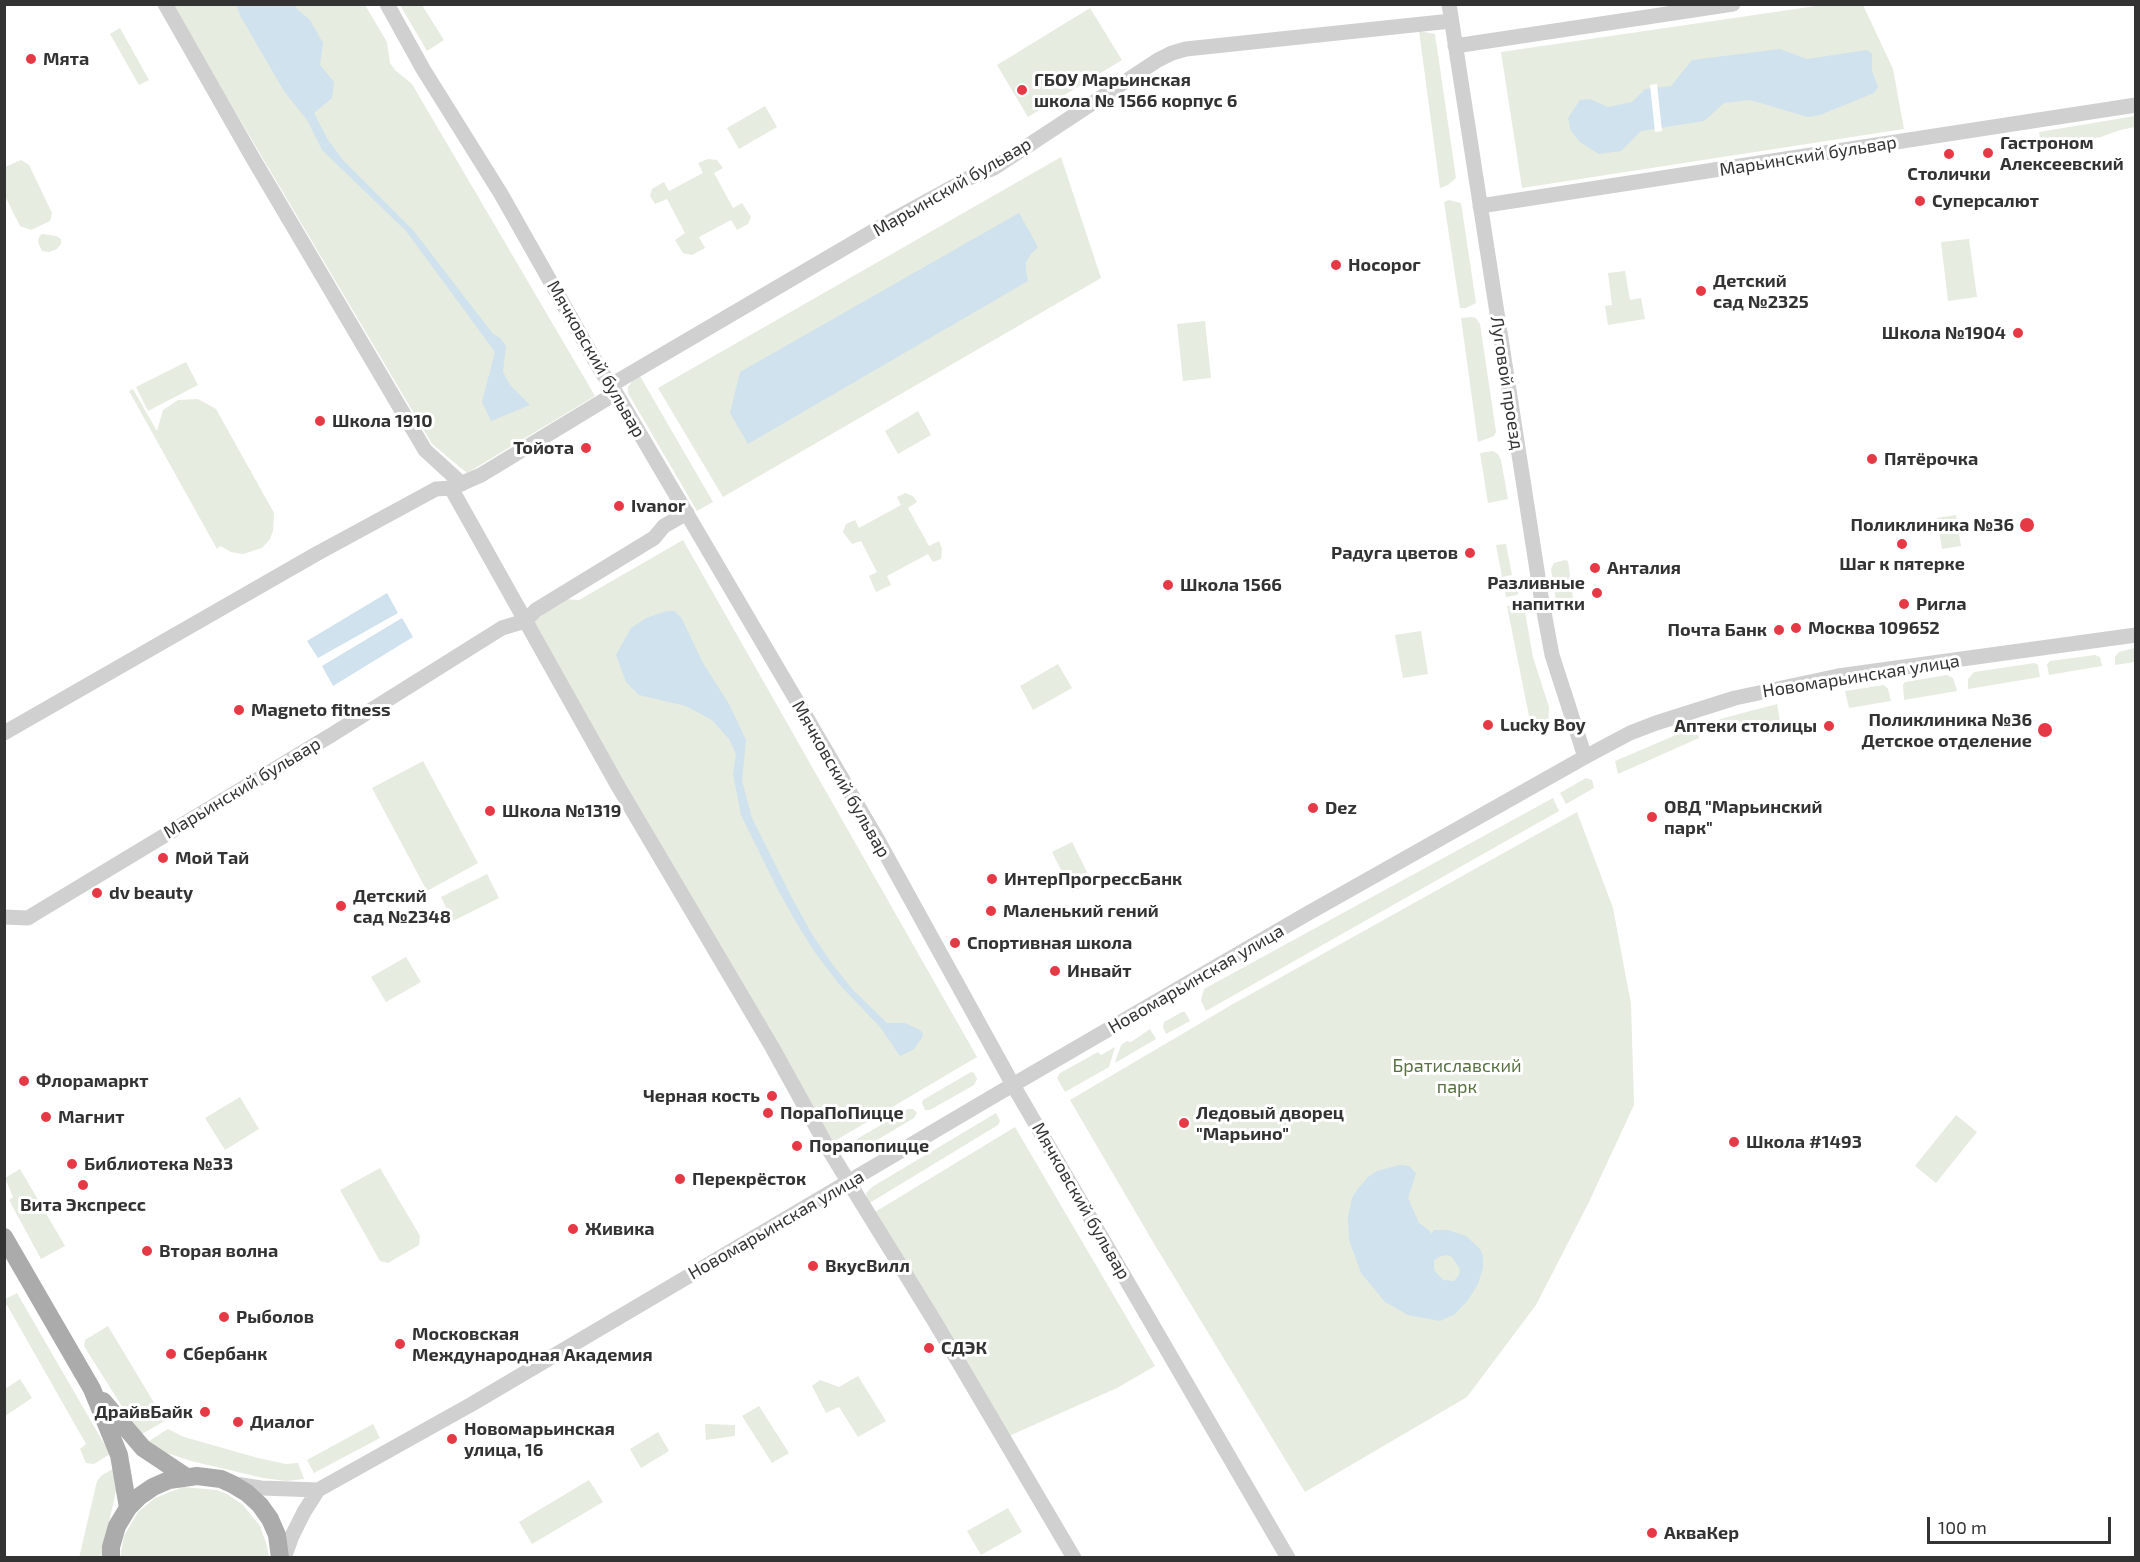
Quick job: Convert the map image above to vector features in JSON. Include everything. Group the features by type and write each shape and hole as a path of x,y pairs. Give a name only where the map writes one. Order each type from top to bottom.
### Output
{"main road":[{"path":"4,1237 92,1389 121,1461 128,1508"},
{"path":"92,1389 143,1448 185,1476"},
{"path":"110,1554 117,1526 128,1508 153,1487 185,1476 209,1477 232,1484 247,1493 270,1519 277,1535 282,1557"}],"street":[{"path":"165,4 425,450 456,486 525,621 618,786 761,1028 829,1150 1074,1557"},
{"name":"Мячковский бульвар","path":"387,4 423,69 501,194 879,842 1013,1085 1288,1557"},
{"name":"Луговой проезд","path":"1449,4 1540,596 1552,656 1585,757"},
{"path":"1455,46 1733,4"},
{"name":"Марьинский бульвар","path":"4,733 318,553 436,489 456,486 481,475 613,389 887,224 969,177 994,168 1172,53 1186,49 1451,21"},
{"name":"Марьинский бульвар","path":"1480,206 2136,105"},
{"name":"Марьинский бульвар","path":"4,917 28,918 333,734 502,628 525,621 536,610 654,538 664,526 687,513"},
{"name":"Новомарьинская улица","path":"282,1557 303,1512 318,1490 472,1404 1305,915 1585,757 1656,723 1735,698 1838,676 2136,635"},
{"path":"232,1484 261,1488 318,1490"}],"green space":[{"path":"172,5 365,5 387,42 390,63 412,84 595,396 467,473 432,444"},
{"path":"400,5 422,5 444,40 427,51"},
{"path":"1823,5 1863,5 1893,69 1904,129 1522,188 1501,52"},
{"path":"1090,8 1122,60 1028,117 997,65"},
{"path":"120,28 149,80 139,85 110,34"},
{"path":"1419,31 1435,34 1456,178 1440,188"},
{"path":"765,106 777,127 739,149 727,128"},
{"path":"2135,116 2135,127 2101,137 2042,147 2039,132"},
{"path":"1061,157 1101,278 723,497 658,388"},
{"path":"708,159 717,160 723,168 714,173 733,208 742,203 751,217 748,224 737,230 731,220 699,237 705,248 692,255 683,253 675,240 685,233 667,199 655,204 650,196 652,189 664,182 669,191 703,173 698,163"},
{"path":"21,160 29,165 52,213 50,221 31,230 20,226 5,196 5,167"},
{"path":"1449,200 1461,203 1476,303 1466,308 1460,308 1444,202"},
{"path":"42,234 56,236 61,239 61,244 57,249 49,252 42,251 38,242"},
{"path":"1969,239 1977,297 1948,301 1941,242"},
{"path":"1625,271 1630,300 1641,298 1645,319 1608,325 1605,306 1612,305 1608,273"},
{"path":"1461,318 1476,318 1480,324 1496,432 1494,436 1478,442"},
{"path":"1205,321 1211,378 1183,381 1177,324"},
{"path":"186,362 198,385 148,411 136,387"},
{"path":"640,376 713,502 697,511 628,393 628,387 632,381"},
{"path":"133,389 157,431 163,410 178,400 198,399 216,409 274,513 273,531 270,539 262,548 243,554 231,552 220,546 217,549 129,391"},
{"path":"918,411 931,435 898,454 885,431"},
{"path":"1493,451 1501,460 1508,499 1488,503 1480,453"},
{"path":"905,493 913,496 917,502 908,508 929,546 939,541 942,549 941,559 933,562 928,554 887,576 891,585 876,592 869,576 877,572 861,541 852,544 843,532 846,524 855,520 859,528 901,505 897,497"},
{"path":"1956,515 1961,546 1942,549 1937,518"},
{"path":"683,540 977,1057 833,1142 532,623 562,599 579,600"},
{"path":"1506,544 1512,575 1502,577 1496,545"},
{"path":"1568,561 1574,606 1557,608 1551,569 1554,563"},
{"path":"1520,580 1521,588 1517,595 1506,597 1503,583"},
{"path":"1520,605 1525,612 1533,657 1549,707 1548,729 1538,734 1532,731 1507,606"},
{"path":"1421,631 1428,674 1403,678 1395,635"},
{"path":"2135,648 2135,662 2115,665 2115,657 2119,652"},
{"path":"2095,655 2100,657 2102,666 2049,675 2047,664 2050,661"},
{"path":"2035,663 2038,665 2040,677 1968,689 1968,679 1974,672"},
{"path":"1058,664 1072,688 1033,710 1020,686"},
{"path":"1947,675 1953,678 1957,691 1904,700 1903,685 1905,682"},
{"path":"1884,685 1888,689 1891,701 1849,708 1845,691"},
{"path":"1777,704 1780,721 1717,733 1717,722 1720,719"},
{"path":"1697,726 1699,738 1618,774 1615,761"},
{"path":"423,761 478,863 427,891 372,788"},
{"path":"1586,778 1592,780 1594,788 1566,804 1560,793"},
{"path":"1553,798 1559,811 1206,1011 1201,1000 1204,989"},
{"name":"Братиславский парк","path":"1577,812 1613,908 1631,1004 1634,1105 1589,1202 1536,1305 1467,1397 1305,1492 1156,1247 1070,1100 1233,1004"},
{"path":"1072,842 1092,882 1072,892 1052,852"},
{"path":"487,874 499,898 453,921 441,897"},
{"path":"406,957 421,982 386,1002 371,977"},
{"path":"1185,1012 1190,1021 1166,1034 1163,1027 1164,1022"},
{"path":"1150,1029 1156,1039 1115,1063 1121,1045 1127,1041 1131,1042"},
{"path":"1115,1047 1109,1067 1065,1092 1057,1078 1060,1073 1098,1052 1101,1055"},
{"path":"971,1072 977,1079 974,1085 930,1110 925,1110 923,1100"},
{"path":"240,1097 259,1129 225,1150 205,1118"},
{"path":"908,1109 913,1109 917,1113 914,1118 857,1152 847,1155 845,1146"},
{"path":"996,1113 1000,1121 998,1125 868,1204 866,1193 872,1187"},
{"path":"1956,1115 1977,1132 1936,1183 1915,1166"},
{"path":"1015,1127 1155,1366 1117,1388 1009,1436 875,1212"},
{"path":"380,1168 420,1236 419,1245 388,1263 380,1261 340,1190"},
{"path":"20,1169 65,1246 41,1259 9,1200 13,1197 5,1178"},
{"path":"17,1293 110,1454 94,1464 86,1463 80,1449 86,1444 7,1305 5,1306 5,1299"},
{"path":"108,1326 165,1421 142,1434 84,1346 85,1340"},
{"path":"858,1376 886,1421 858,1437 839,1407 826,1413 812,1386 820,1380 839,1387"},
{"path":"20,1379 32,1398 5,1416 5,1389"},
{"path":"759,1406 789,1453 772,1463 742,1416"},
{"path":"373,1424 380,1438 314,1473 307,1460"},
{"path":"705,1424 735,1425 735,1436 706,1440"},
{"path":"168,1429 184,1437 258,1458 286,1464 298,1463 304,1479 286,1481 263,1478 191,1461 164,1452 149,1441"},
{"path":"658,1432 669,1451 641,1468 630,1449"},
{"path":"116,1467 116,1491 101,1557 79,1558 97,1481"},
{"path":"589,1480 603,1502 532,1544 519,1522"},
{"path":"183,1487 216,1490 227,1494 243,1505 260,1526 269,1557 120,1558 124,1536 138,1512 155,1498"},
{"path":"1008,1508 1022,1532 981,1555 967,1531"}],"water":[{"path":"236,5 296,5 296,8 310,20 323,43 320,65 334,82 332,98 314,113 328,140 343,160 413,230 493,334 500,338 506,346 503,372 510,385 530,405 491,421 482,402 495,352 406,231 322,150 307,120 284,91"},
{"path":"1780,49 1807,59 1867,50 1872,54 1872,71 1878,87 1874,93 1820,115 1808,117 1750,100 1724,103 1704,121 1641,131 1621,151 1599,154 1580,142 1571,131 1568,118 1580,100 1590,99 1608,107 1632,102 1645,89 1671,86 1692,60"},
{"path":"1019,213 1038,247 1026,262 1028,281 748,444 730,413 740,372"},
{"path":"387,593 398,613 318,658 307,641"},
{"path":"674,611 681,617 703,663 729,704 746,740 742,781 752,818 813,936 853,990 887,1023 905,1023 920,1030 923,1034 913,1050 900,1056 880,1027 838,983 796,922 741,815 733,774 736,754 729,739 712,720 686,706 639,695 626,682 616,655 631,628 646,618"},
{"path":"402,618 413,637 333,686 322,666"},
{"path":"1400,1165 1409,1166 1416,1173 1408,1198 1419,1223 1431,1234 1434,1230 1448,1230 1466,1236 1480,1249 1483,1256 1483,1268 1478,1284 1455,1314 1440,1321 1408,1315 1385,1302 1361,1273 1349,1240 1348,1217 1352,1198 1357,1190 1368,1177 1377,1171","holes":["1441,1256 1452,1257 1460,1269 1459,1275 1454,1281 1443,1280 1434,1270 1434,1260"]}],"pier":[{"path":"1657,84 1662,131 1655,132 1650,85"}],"place":[{"name":"Мята","path":"31,59"},
{"name":"ГБОУ Марьинская школа № 1566 корпус 6","path":"1022,90"},
{"name":"Гастроном Алексеевский","path":"1988,153"},
{"name":"Столички","path":"1949,154"},
{"name":"Суперсалют","path":"1920,201"},
{"name":"Носорог","path":"1336,265"},
{"name":"Детский сад №2325","path":"1701,291"},
{"name":"Школа №1904","path":"2018,333"},
{"name":"Школа 1910","path":"320,421"},
{"name":"Тойота","path":"586,448"},
{"name":"Пятёрочка","path":"1872,459"},
{"name":"Ivanor","path":"619,506"},
{"name":"Поликлиника №36","path":"2027,525"},
{"name":"Шаг к пятерке","path":"1902,544"},
{"name":"Радуга цветов","path":"1470,553"},
{"name":"Анталия","path":"1595,568"},
{"name":"Школа 1566","path":"1168,585"},
{"name":"Разливные напитки","path":"1597,593"},
{"name":"Ригла","path":"1904,604"},
{"name":"Москва 109652","path":"1796,628"},
{"name":"Почта Банк","path":"1779,630"},
{"name":"Magneto fitness","path":"239,710"},
{"name":"Lucky Boy","path":"1488,725"},
{"name":"Аптеки столицы","path":"1829,726"},
{"name":"Поликлиника №36 Детское отделение","path":"2045,730"},
{"name":"Dez","path":"1313,808"},
{"name":"Школа №1319","path":"490,811"},
{"name":"ОВД \"Марьинский парк\"","path":"1652,817"},
{"name":"Мой Тай","path":"163,858"},
{"name":"ИнтерПрогрессБанк","path":"992,879"},
{"name":"dv beauty","path":"97,893"},
{"name":"Детский сад №2348","path":"341,906"},
{"name":"Маленький гений","path":"991,911"},
{"name":"Спортивная школа","path":"955,943"},
{"name":"Инвайт","path":"1055,971"},
{"name":"Флорамаркт","path":"24,1081"},
{"name":"Черная кость","path":"772,1096"},
{"name":"ПораПоПицце","path":"768,1113"},
{"name":"Магнит","path":"46,1117"},
{"name":"Ледовый дворец \"Марьино\"","path":"1184,1123"},
{"name":"Школа #1493","path":"1734,1142"},
{"name":"Порапопицце","path":"797,1146"},
{"name":"Библиотека №33","path":"72,1164"},
{"name":"Перекрёсток","path":"680,1179"},
{"name":"Вита Экспресс","path":"83,1185"},
{"name":"Живика","path":"573,1229"},
{"name":"Вторая волна","path":"147,1251"},
{"name":"ВкусВилл","path":"813,1266"},
{"name":"Рыболов","path":"224,1317"},
{"name":"Московская Международная Академия","path":"400,1344"},
{"name":"СДЭК","path":"929,1348"},
{"name":"Сбербанк","path":"171,1354"},
{"name":"ДрайвБайк","path":"205,1412"},
{"name":"Диалог","path":"238,1422"},
{"name":"Новомарьинская улица, 16","path":"452,1439"},
{"name":"АкваКер","path":"1652,1533"}]}
